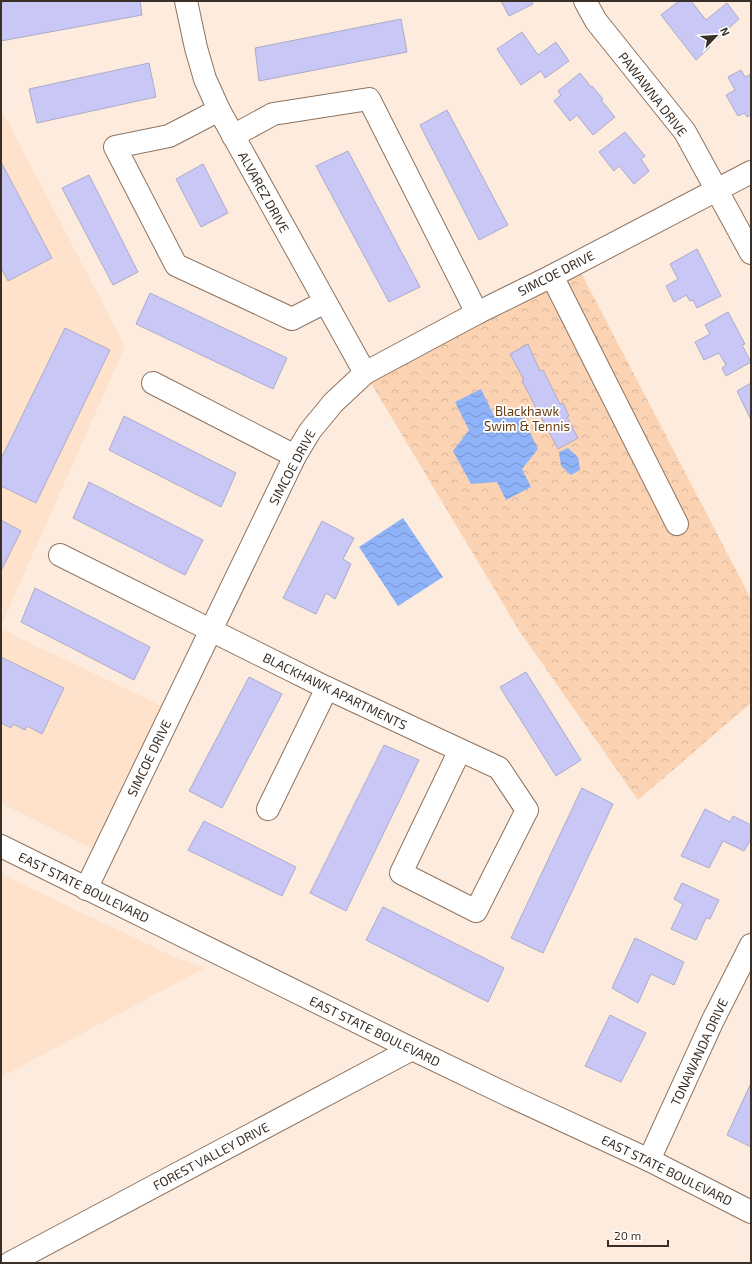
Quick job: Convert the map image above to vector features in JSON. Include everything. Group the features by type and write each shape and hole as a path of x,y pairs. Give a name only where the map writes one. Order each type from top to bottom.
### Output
{"street":[{"name":"ALVAREZ DRIVE","path":"186,1 196,48 205,79 219,110 365,373"},
{"name":"PAWAWNA DRIVE","path":"585,1 596,21 685,132 751,253"},
{"path":"233,136 273,114 369,99 477,313"},
{"path":"219,110 169,136 115,147 176,265 292,319 325,302"},
{"name":"SIMCOE DRIVE","path":"86,889 295,456 310,431 333,402 365,373 477,313 552,276 751,172"},
{"path":"552,276 677,524"},
{"path":"153,383 295,456"},
{"name":"BLACKHAWK APARTMENTS","path":"60,555 327,688 499,768 527,810 476,911 401,873 460,750"},
{"path":"268,809 327,688"},
{"name":"EAST STATE BOULEVARD","path":"1,846 412,1049 649,1160 751,1212"},
{"name":"TONAWANDA DRIVE","path":"649,1160 713,1020 751,945"},
{"name":"FOREST VALLEY DRIVE","path":"10,1263 412,1049"}],"shaded area":[{"path":"1,109 125,346 1,626"},
{"path":"1,629 172,711 103,854 1,803"},
{"path":"1,874 177,958 205,968 1,1077"}],"green space":[{"name":"Blackhawk Swim & Tennis","path":"576,263 751,599 751,703 638,800 520,632 365,373"}],"water":[{"path":"481,389 495,418 522,416 538,449 522,469 531,487 506,500 497,482 471,484 453,451 469,430 455,402"},
{"path":"568,448 578,457 580,470 571,475 561,466 559,452"},
{"path":"403,518 443,577 398,606 359,547"}],"building":[{"path":"140,1 142,15 1,41 1,2"},
{"path":"501,1 531,1 533,4 509,16"},
{"path":"679,1 691,1 706,20 727,3 739,19 714,41 707,43 710,47 696,60 661,15"},
{"path":"401,19 407,52 259,81 255,48"},
{"path":"522,32 538,55 556,42 569,61 545,78 541,71 521,85 497,49"},
{"path":"149,63 156,97 37,123 29,89"},
{"path":"741,70 745,77 751,74 751,115 747,117 745,113 738,116 726,95 735,90 728,77"},
{"path":"580,73 603,99 601,100 615,117 593,135 577,115 570,121 554,101 561,95 558,91"},
{"path":"447,110 508,225 479,240 420,125"},
{"path":"625,132 645,156 641,159 649,171 634,184 619,166 614,171 599,152"},
{"path":"348,151 420,287 389,302 316,166"},
{"path":"1,162 52,258 8,281 1,268"},
{"path":"203,164 228,213 201,227 176,179"},
{"path":"89,175 138,272 113,285 62,188"},
{"path":"697,249 721,296 697,308 693,300 690,301 686,295 674,302 666,286 678,279 670,264"},
{"path":"150,293 287,358 273,389 136,324"},
{"path":"728,312 745,344 742,345 751,362 726,376 722,368 726,365 719,353 704,360 695,342 710,334 705,325"},
{"path":"65,328 110,350 36,503 1,486 1,459"},
{"path":"528,344 540,371 543,370 560,404 563,403 569,416 567,417 578,438 558,449 522,381 524,380 510,354"},
{"path":"751,383 751,420 737,391"},
{"path":"124,416 236,473 221,507 109,450"},
{"path":"89,482 203,540 185,575 73,518"},
{"path":"1,520 21,531 1,571"},
{"path":"322,521 354,538 343,559 351,564 335,599 326,593 316,614 283,598"},
{"path":"35,588 150,647 134,680 21,622"},
{"path":"1,657 64,688 42,734 27,726 25,730 13,724 11,728 1,723"},
{"path":"526,672 581,760 556,776 500,687"},
{"path":"249,677 282,694 222,808 189,791"},
{"path":"384,745 419,760 346,911 310,893"},
{"path":"582,788 613,804 543,953 511,938"},
{"path":"705,809 730,822 733,816 751,825 751,839 744,851 723,841 709,868 681,856"},
{"path":"204,821 296,867 282,896 188,850"},
{"path":"682,883 719,900 710,919 706,918 696,940 671,929 683,904 674,899"},
{"path":"383,907 504,968 488,1002 366,940"},
{"path":"635,938 684,962 674,985 651,974 638,1003 612,988"},
{"path":"610,1015 646,1033 621,1082 585,1066"},
{"path":"751,1083 751,1147 727,1135"}]}
